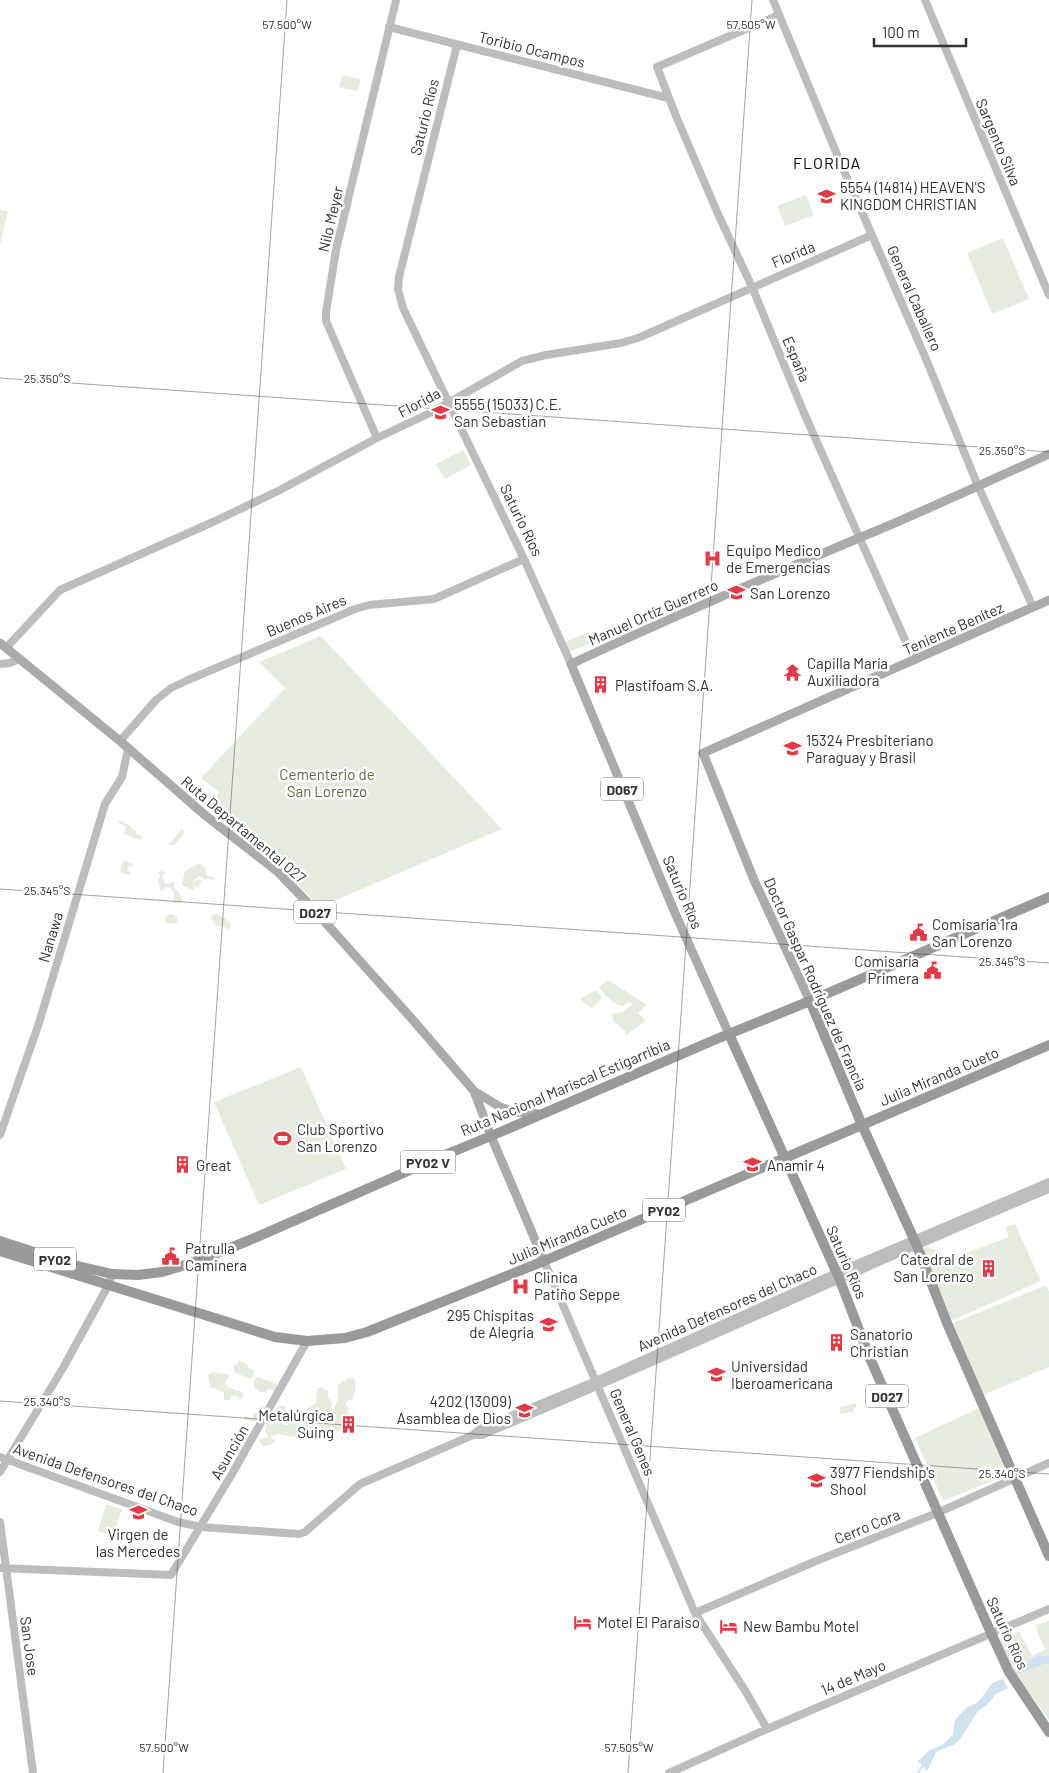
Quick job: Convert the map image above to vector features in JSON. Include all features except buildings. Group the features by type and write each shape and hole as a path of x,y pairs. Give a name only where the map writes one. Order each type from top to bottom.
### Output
{"highway":[{"name":"Ruta Nacional Mariscal Estigarribia","path":"0,1241 74,1265 112,1274 138,1275 162,1272 192,1263 243,1243 729,1034 810,1002 1049,898"},
{"name":"Doctor Gaspar Rodríguez de Francia","path":"810,1002 862,1125 916,1243 948,1323 1049,1556"},
{"name":"Saturio Ríos","path":"729,1034 838,1276 869,1356 991,1633 1014,1680 1049,1732"},
{"name":"Julia Miranda Cueto","path":"110,1284 206,1316 275,1336 307,1341 345,1338 367,1332 544,1261 1049,1045"},
{"name":"PY02","path":"0,1251 110,1284"},
{"path":"138,1275 138,1293"}],"main road":[{"name":"Manuel Ortíz Guerrero","path":"571,664 650,626 860,538 1049,454"},
{"name":"Teniente Benítez","path":"703,753 1049,600"},
{"name":"Ruta Departamental 027","path":"3,645 120,741 206,816 278,872 412,1019 474,1091 491,1136"},
{"name":"Saturio Ríos","path":"571,664 675,913 729,1034"},
{"name":"Doctor Gaspar Rodríguez de Francia","path":"703,753 754,880 810,1002"},
{"path":"474,1091 500,1107 516,1112 542,1114"},
{"name":"General Genes","path":"491,1136 544,1261"}],"street":[{"name":"Nilo Meyer","path":"377,438 326,321 326,312 336,250 396,0"},
{"name":"General Caballero","path":"773,0 978,486 1033,607"},
{"name":"Sargento Silva","path":"925,0 1049,295"},
{"name":"España","path":"779,15 657,67 668,98 718,214 752,287 804,412 914,660"},
{"name":"Toribio Ocampos","path":"389,27 668,98"},
{"name":"Saturio Ríos","path":"457,45 398,289 403,308 524,559 571,664"},
{"name":"Florida","path":"3,645 60,590 278,491 377,438 430,413 522,361 546,355 621,343 638,338 872,235"},
{"name":"Buenos Aires","path":"120,741 156,700 171,688 188,680 354,609 369,605 434,599 524,559"},
{"path":"0,664 10,663 19,659"},
{"name":"Nanawa","path":"0,1134 39,1024 105,804 122,777 128,748"},
{"name":"Avenida Defensores del Chaco","path":"916,1243 1049,1182"},
{"name":"Avenida Defensores del Chaco","path":"4,1458 178,1522 201,1527 299,1534 305,1532 360,1484 473,1435 482,1435 838,1276 1049,1189"},
{"name":"General Genes","path":"544,1261 695,1614 746,1692 766,1729"},
{"path":"0,1472 4,1458 63,1368 110,1284 112,1274"},
{"name":"Asunción","path":"2,1568 171,1575 201,1527 307,1341"},
{"name":"Cerro Cora","path":"695,1614 937,1513 1049,1463"},
{"name":"San Jose","path":"0,1522 2,1568 33,1773"},
{"name":"14 de Mayo","path":"669,1773 766,1729 1049,1608"}],"green space":[{"path":"342,75 361,79 358,91 339,87"},
{"path":"806,195 814,215 785,226 777,206"},
{"path":"0,210 8,211 0,245"},
{"path":"1003,238 1029,299 992,314 967,253"},
{"path":"463,450 471,465 445,479 436,464"},
{"path":"588,632 593,642 570,652 566,642"},
{"name":"Cementerio de San Lorenzo","path":"321,636 502,829 320,907 282,868 212,809 219,792 201,778 285,688 259,662"},
{"path":"119,820 131,826 136,831 136,834 142,837 140,840 124,834 126,827 118,822"},
{"path":"183,830 184,834 174,845 169,845"},
{"path":"123,860 135,865 128,867 127,871 131,872 129,875 120,872"},
{"path":"200,863 206,869 207,873 205,875 215,878 212,880 208,878 206,880 199,876 192,882 199,879 202,881 199,886 200,888 195,887 193,890 183,886 185,871"},
{"path":"161,870 166,873 162,876 165,884 175,883 174,887 182,897 182,902 173,903 174,893 171,888 166,887 162,891 159,889 160,875 158,872"},
{"path":"172,914 177,917 177,922 174,924 167,923 164,920 166,916"},
{"path":"213,914 217,914 230,922 230,930 222,926 216,926 211,919"},
{"path":"608,980 647,1005 638,1013 646,1021 626,1035 625,1031 613,1021 612,1014 623,1011 632,1004 629,1002 622,1006 609,999 599,987"},
{"path":"596,990 602,998 592,1009 580,999"},
{"name":"Club Sportivo San Lorenzo","path":"301,1067 346,1169 259,1205 214,1102"},
{"path":"1015,1224 1041,1281 951,1321 921,1249 928,1247 953,1258 1009,1237 1005,1227"},
{"path":"1046,1285 1049,1292 1049,1367 983,1395 953,1323"},
{"path":"240,1361 254,1370 254,1376 250,1379 234,1372 234,1364 236,1365"},
{"path":"212,1372 230,1375 225,1383 226,1386 244,1393 242,1399 232,1395 230,1400 224,1400 224,1393 210,1387 208,1375"},
{"path":"258,1377 277,1384 275,1391 268,1389 266,1393 260,1392 255,1388 253,1381"},
{"path":"353,1377 355,1385 353,1399 346,1402 349,1409 342,1430 332,1432 328,1436 320,1435 320,1424 318,1419 313,1417 311,1420 312,1434 305,1439 279,1434 271,1436 275,1442 270,1445 263,1446 259,1442 262,1438 267,1438 268,1435 265,1431 267,1420 279,1406 286,1408 286,1414 279,1417 284,1425 288,1425 283,1420 287,1415 297,1419 301,1417 303,1412 316,1403 317,1389 322,1387 328,1391 328,1397 332,1403 330,1410 333,1410 338,1399 338,1385"},
{"path":"857,1404 852,1413 841,1414 839,1407"},
{"path":"262,1406 264,1408 257,1421 244,1420 244,1416 252,1418 254,1413 259,1413"},
{"path":"979,1408 1007,1475 943,1501 915,1438"},
{"path":"106,1504 122,1509 113,1536 98,1531"},
{"path":"1049,1621 1049,1720 1018,1677 1000,1641 1019,1631 1032,1656 1045,1650 1035,1625"}],"water":[{"path":"1037,1656 1049,1656 1049,1664 1044,1664 1015,1675 1012,1669"},
{"path":"1003,1679 1008,1688 996,1694 987,1705 978,1711 955,1744 936,1752 927,1771 918,1761 930,1750 942,1745 953,1735 955,1720 967,1707 975,1704 982,1698 992,1683"}],"waterway":[{"path":"918,1773 923,1765"}],"place":[{"name":"5554 (14814) HEAVEN'S KINGDOM CHRISTIAN","path":"826,196"},
{"name":"5555 (15033) C.E. San Sebastian","path":"440,413"},
{"name":"Equipo Medico de Emergencias","path":"712,559"},
{"name":"San Lorenzo","path":"736,593"},
{"name":"Capilla María Auxiliadora","path":"793,672"},
{"name":"Plastifoam S.A.","path":"601,685"},
{"name":"15324 Presbiteriano Paraguay y Brasil","path":"792,749"},
{"name":"Comisaría 1ra San Lorenzo","path":"918,933"},
{"name":"Comisaría Primera","path":"933,970"},
{"name":"Club Sportivo San Lorenzo","path":"283,1138"},
{"name":"Great","path":"182,1165"},
{"name":"Anamir 4","path":"753,1165"},
{"name":"Patrulla Caminera","path":"171,1257"},
{"name":"Catedral de San Lorenzo","path":"988,1268"},
{"name":"Clinica Patiño Seppe","path":"520,1286"},
{"name":"295 Chispitas de Alegria","path":"548,1324"},
{"name":"Sanatorio Christian","path":"836,1343"},
{"name":"Universidad Iberoamericana","path":"717,1375"},
{"name":"4202 (13009) Asamblea de Dios","path":"525,1410"},
{"name":"Metalúrgica Suing","path":"348,1424"},
{"name":"3977 Fiendship's Shool","path":"816,1481"},
{"name":"Virgen de las Mercedes","path":"138,1513"},
{"name":"Motel El Paraiso","path":"583,1622"},
{"name":"New Bambu Motel","path":"729,1626"}],"district":[{"name":"FLORIDA","path":"827,162"}]}
